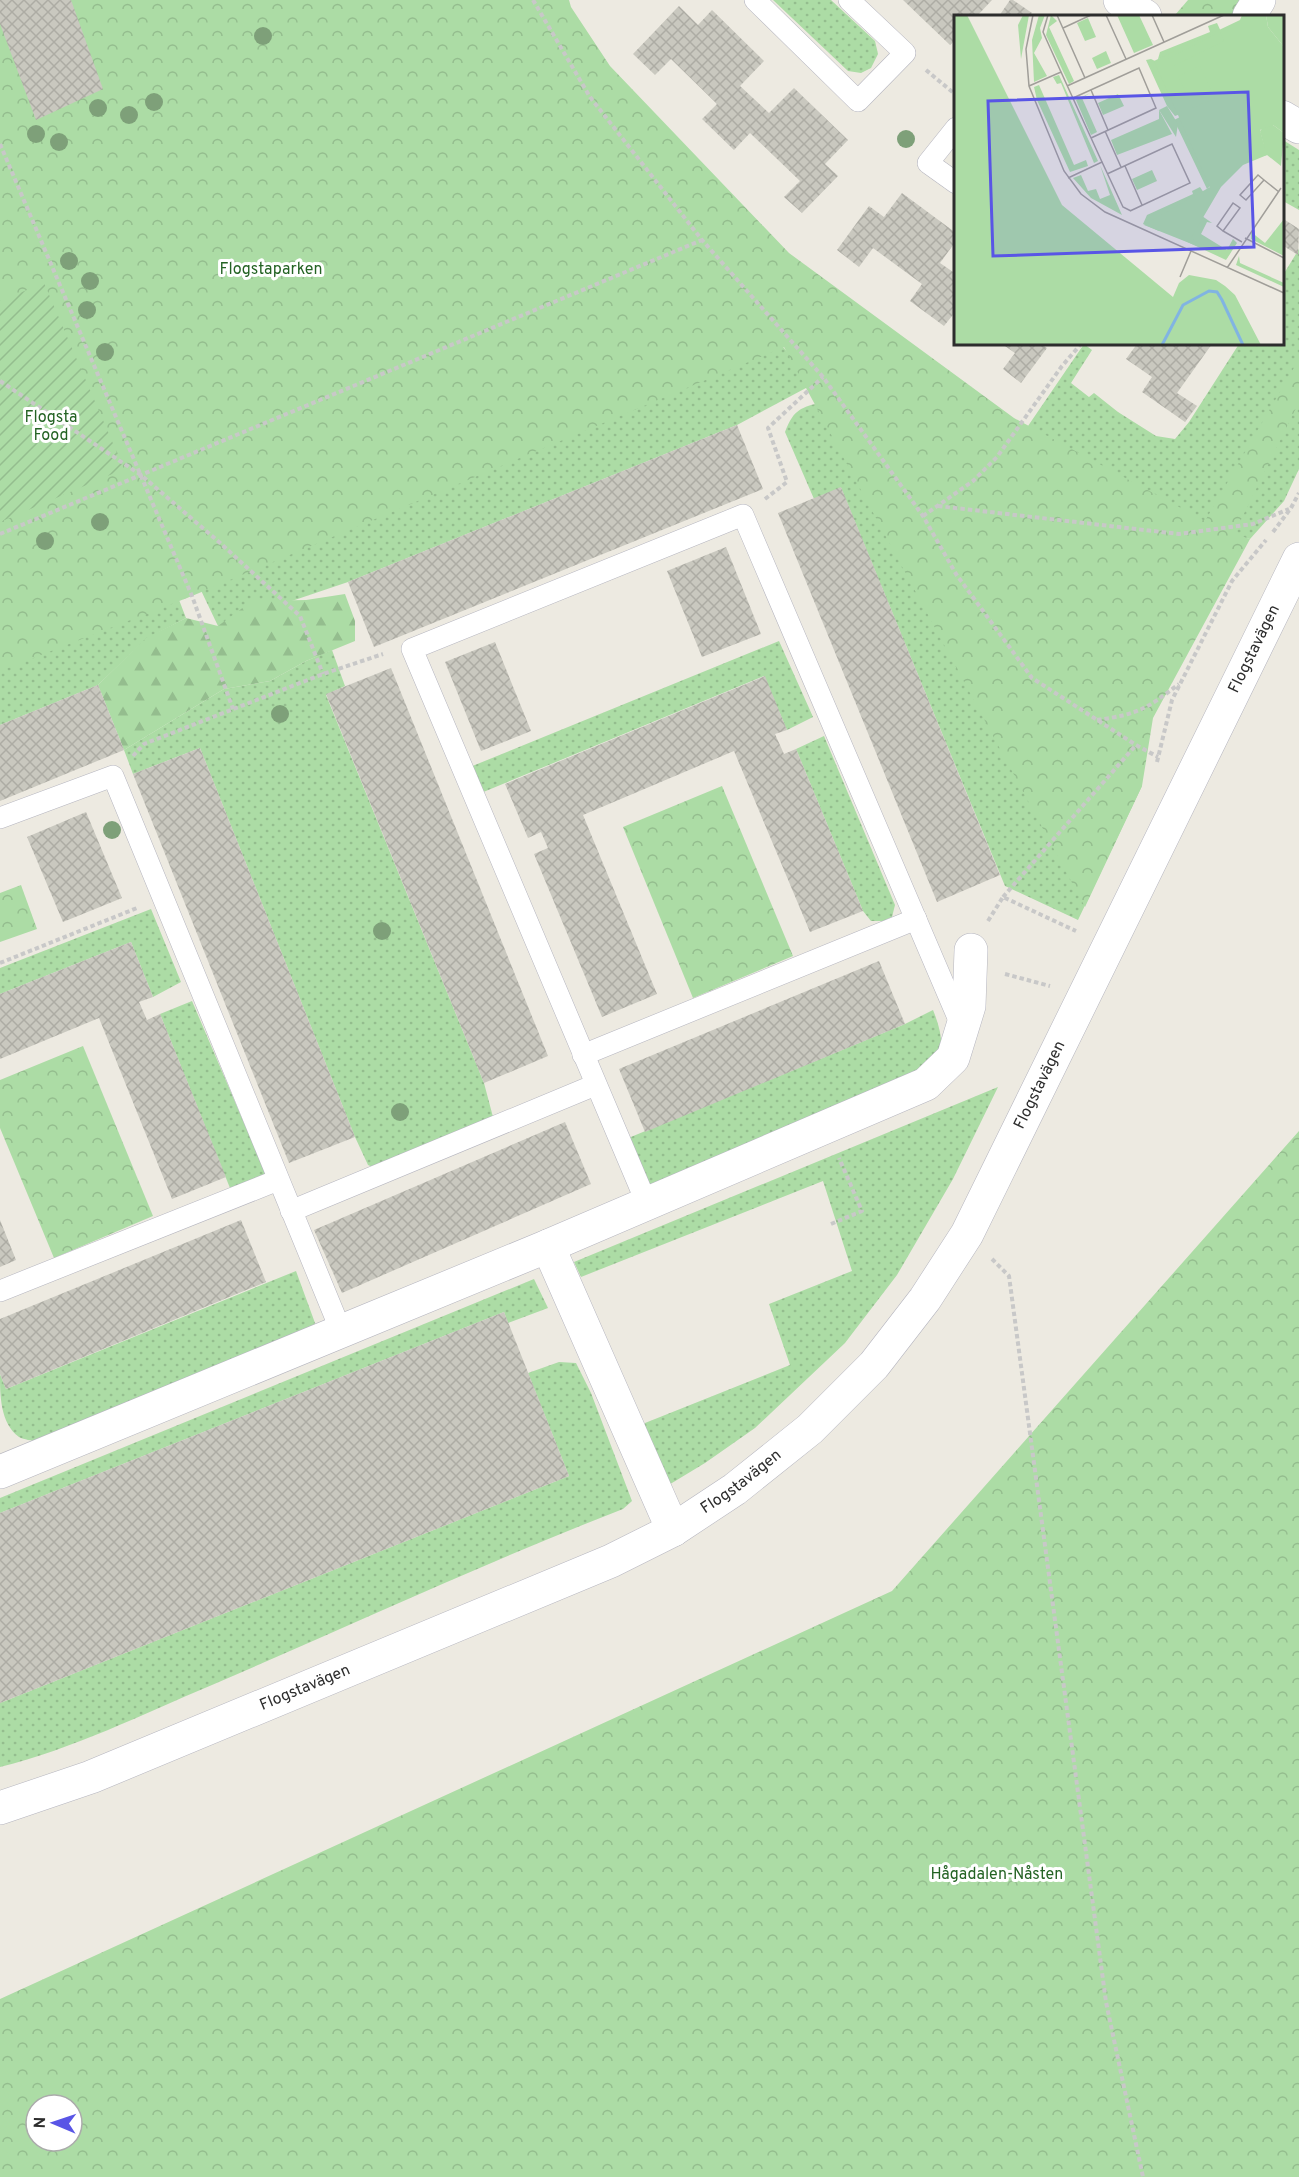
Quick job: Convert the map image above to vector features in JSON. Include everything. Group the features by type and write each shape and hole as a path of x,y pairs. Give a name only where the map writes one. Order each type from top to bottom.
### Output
{"street":[{"path":"1120,0 1143,15"},
{"path":"1250,15 1259,0"},
{"path":"1284,118 1299,127"},
{"name":"Flogstavägen","path":"0,1808 92,1777 611,1561 673,1530 735,1489 810,1429 874,1365 925,1299 967,1234 1299,559"},
{"path":"2,1466 548,1246 926,1084 953,1058 969,1006 971,950"},
{"path":"548,1246 673,1530"}],"lane":[{"path":"755,0 858,101 905,53 849,0"},
{"path":"954,130 928,163 954,182"},
{"path":"646,1204 412,649 743,515 962,1027"},
{"path":"0,818 113,776 341,1331"},
{"path":"583,1055 916,919"},
{"path":"291,1211 595,1085"},
{"path":"0,1291 278,1180"}],"path":[{"path":"533,0 590,97 702,240 823,377 923,516 956,574 1032,678 1158,757"},
{"path":"905,53 954,93"},
{"path":"0,144 192,596 233,709"},
{"path":"0,534 702,240"},
{"path":"923,516 974,481 997,457 1079,345"},
{"path":"743,515 787,482 768,428 823,377"},
{"path":"0,381 141,475 219,542 300,616 323,674"},
{"path":"1156,764 1172,700 1232,581 1291,508 1299,493"},
{"path":"938,506 1179,534 1253,524 1291,508"},
{"path":"113,776 144,744 373,656 412,649"},
{"path":"1096,720 1127,716 1149,707 1181,681"},
{"path":"1056,987 997,972 971,950 1003,897 1136,745"},
{"path":"1003,897 1082,934"},
{"path":"0,963 163,898"},
{"path":"826,1126 862,1211 831,1224"},
{"path":"967,1234 1009,1276 1106,2002 1143,2177"}],"green space":[{"name":"Flogstaparken","path":"0,0 569,0 571,7 610,66 789,253 1014,418 1205,521 1299,359 1299,402 1234,534 1250,539 1153,718 1142,786 1085,907 784,347 192,596 0,671"},
{"path":"773,0 831,0 875,41 878,54 871,68 861,73 848,71"},
{"path":"1188,0 1247,0 1234,15 1175,15"},
{"path":"1284,141 1299,150 1299,210 1284,202"},
{"path":"1299,249 1299,469 1284,501 1250,539 985,478 1028,426 1083,345 1092,350 1071,383 1089,397 1094,393 1118,412 1156,436 1175,439 1189,422 1238,345 1284,345 1284,273"},
{"path":"705,258 805,372 806,388 737,425 348,582 218,626 155,494"},
{"name":"Flogsta Food","path":"44,283 124,469 0,522 0,301"},
{"path":"819,403 1142,786 1078,920 1005,886 841,488 814,499 785,432 797,412"},
{"path":"135,485 186,618 146,639 98,685 0,725 0,542"},
{"path":"345,594 355,621 355,641 306,661 270,681 224,689 124,750 98,685 146,638 186,618 218,626 252,601 306,600"},
{"path":"779,641 813,717 787,730 764,676 481,793 470,767"},
{"path":"332,650 345,686 326,695 484,1083 493,1117 379,1170 368,1165 355,1137 200,748 133,774 124,750 224,689 270,681"},
{"path":"824,736 895,905 892,917 883,921 871,921 863,911 796,749"},
{"path":"722,786 793,956 693,998 623,827"},
{"path":"21,885 37,929 0,942 0,893"},
{"path":"151,909 181,982 153,997 131,942 0,994 0,968"},
{"path":"192,1001 268,1179 232,1193 160,1014"},
{"path":"933,1010 941,1036 940,1062 643,1188 626,1139 905,1024"},
{"path":"83,1046 153,1216 54,1258 0,1128 0,1080"},
{"path":"998,1087 953,1179 897,1275 845,1343 755,1428 667,1486 645,1436 645,1423 790,1365 769,1304 852,1271 823,1181 581,1277 574,1262"},
{"name":"Hågadalen-Nåsten","path":"1299,1131 1299,2177 0,2177 0,1999 892,1591"},
{"path":"296,1271 315,1323 310,1330 37,1442 19,1437 8,1424 2,1408 0,1374 6,1389"},
{"path":"534,1279 548,1308 508,1323 504,1312 0,1513 0,1498"},
{"path":"559,1362 576,1363 591,1393 632,1501 623,1509 468,1573 108,1730 54,1751 0,1767 0,1703 569,1476 528,1373"}],"building":[{"path":"0,0 71,0 103,89 36,120 0,24"},
{"path":"903,0 992,0 978,15 954,15 954,41 950,45"},
{"path":"1010,0 1032,13 1030,15 1000,15"},
{"path":"679,6 698,25 712,10 764,61 740,86 769,113 794,88 848,140 825,164 838,176 802,213 784,197 800,181 750,133 734,150 702,119 717,104 671,59 655,75 633,54"},
{"path":"902,193 954,232 954,244 940,263 954,273 954,314 944,326 910,301 922,284 873,248 859,267 837,250 869,206 884,217"},
{"path":"1284,219 1299,229 1298,255 1284,246"},
{"path":"1003,345 1042,345 1047,348 1021,383 1003,369 1015,353"},
{"path":"1136,345 1211,345 1177,393 1197,406 1185,422 1142,392 1152,377 1126,359"},
{"path":"737,425 763,489 374,647 348,582"},
{"path":"841,487 1000,875 937,902 778,513"},
{"path":"726,547 761,634 702,657 667,571"},
{"path":"495,642 531,731 481,751 445,662"},
{"path":"391,668 548,1056 484,1083 326,694"},
{"path":"765,676 787,730 775,734 784,754 796,749 863,911 810,932 734,751 583,815 657,994 602,1017 534,854 548,848 541,832 528,838 505,784"},
{"path":"98,685 124,750 0,801 0,725"},
{"path":"200,748 355,1137 289,1163 133,774"},
{"path":"86,812 122,898 63,922 27,837"},
{"path":"131,942 153,997 139,1002 147,1020 160,1014 226,1177 172,1199 99,1018 0,1059 0,994"},
{"path":"879,961 905,1024 645,1132 619,1069"},
{"path":"565,1122 591,1184 342,1293 314,1230"},
{"path":"0,1220 16,1260 0,1267"},
{"path":"241,1220 266,1282 6,1389 0,1374 0,1319"},
{"path":"504,1312 569,1476 0,1703 0,1513"}]}
